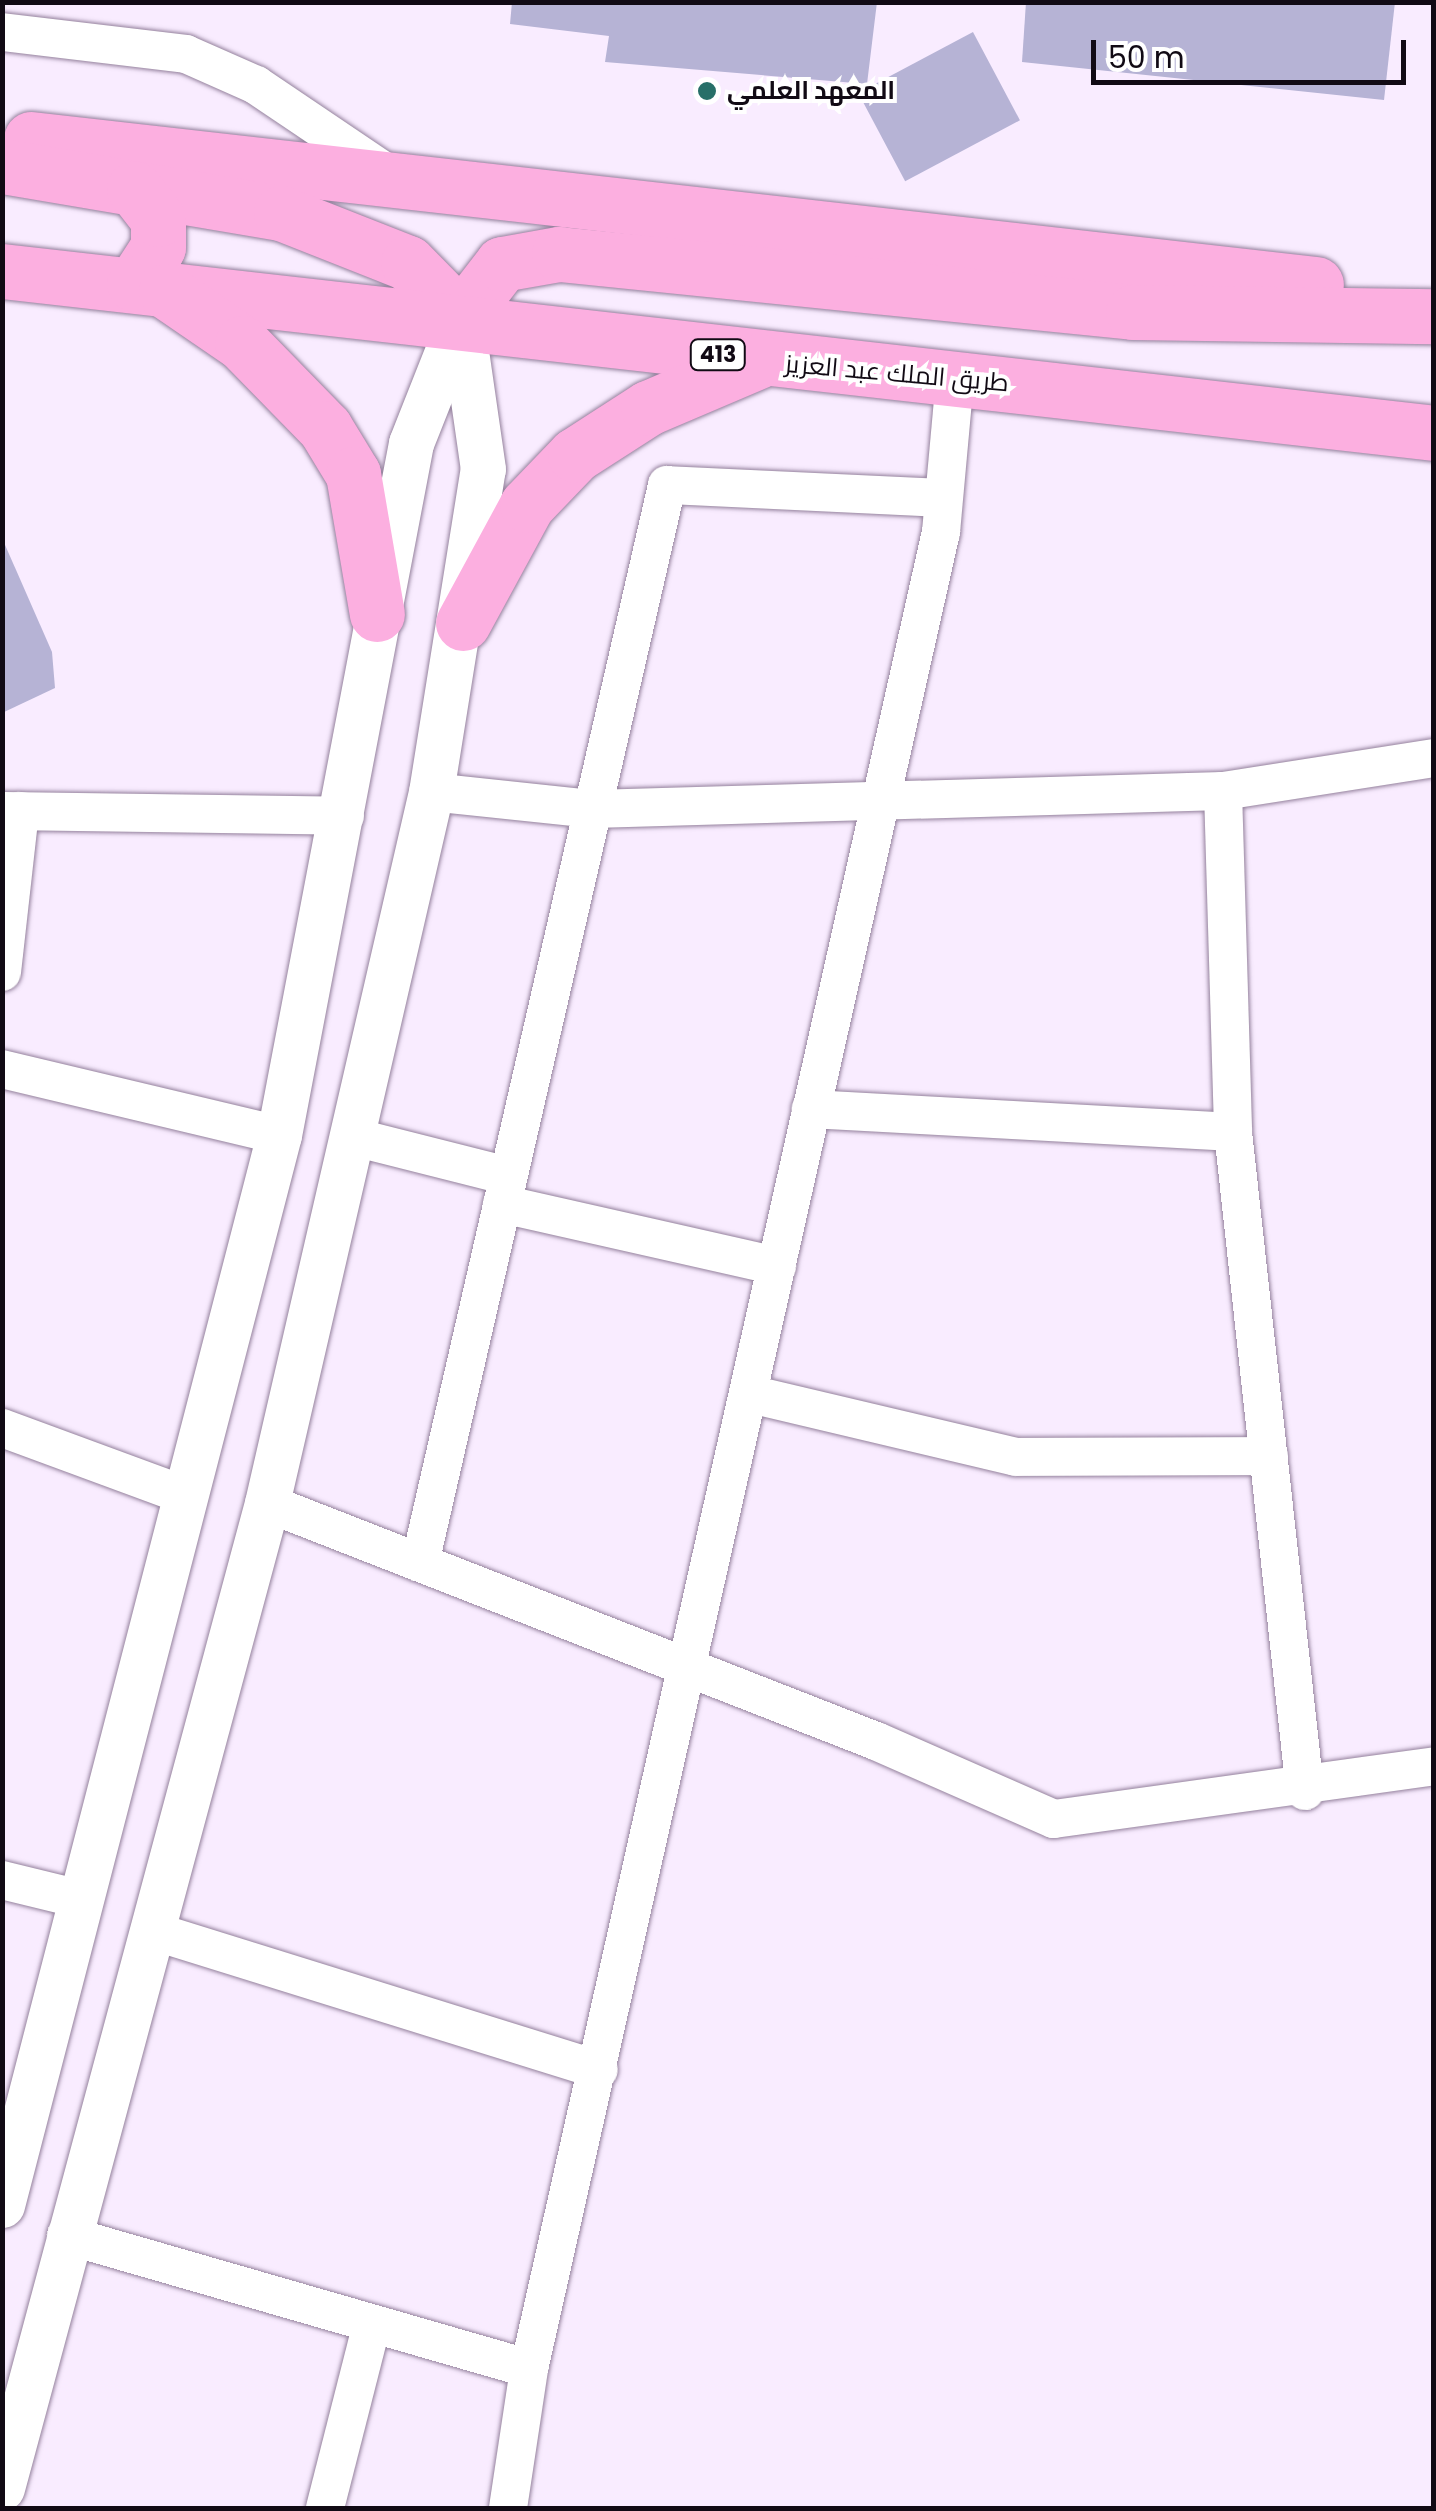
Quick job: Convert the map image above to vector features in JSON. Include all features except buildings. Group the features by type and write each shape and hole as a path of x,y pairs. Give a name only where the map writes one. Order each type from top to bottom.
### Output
{"highway":[{"path":"2,137 385,172 1434,298"},
{"path":"2,166 299,220 408,263 461,317 502,264 559,254 1133,312 1434,316"},
{"path":"134,188 158,219 158,247 146,285 242,343 325,428 354,474 377,614"},
{"path":"634,340 630,297 649,280 708,269"},
{"name":"طريق الملك عبد العزيز","path":"2,271 461,317 758,361 954,377 1434,434"},
{"path":"464,624 527,505 575,454 648,408 758,361"}],"street":[{"path":"2,32 186,54 256,85 385,172"},
{"path":"2,2205 279,1135 345,816 377,614 410,443 461,317"},
{"path":"2,2488 66,2235 267,1503 430,792 464,624 483,469 461,317"},
{"path":"508,2508 529,2368 599,2070 941,532 940,498 954,377"},
{"path":"410,443 455,442 483,469"},
{"path":"420,1563 667,485 940,498"},
{"path":"430,792 592,809 878,804 1223,790 1434,758"},
{"path":"1223,790 1233,1132 1305,1791"},
{"path":"2,972 11,811 345,816"},
{"path":"2,1069 279,1135"},
{"path":"811,1110 1233,1132"},
{"path":"350,1136 505,1190 777,1266"},
{"path":"750,1394 1016,1457 1268,1456"},
{"path":"2,1428 187,1496"},
{"path":"267,1503 689,1668 1054,1820 1305,1791 1434,1766"},
{"path":"2,1880 80,1900"},
{"path":"150,1930 599,2070"},
{"path":"66,2235 529,2368"},
{"path":"325,2508 372,2324"}],"place":[{"name":"المعهد العلمي","path":"707,91"}]}
